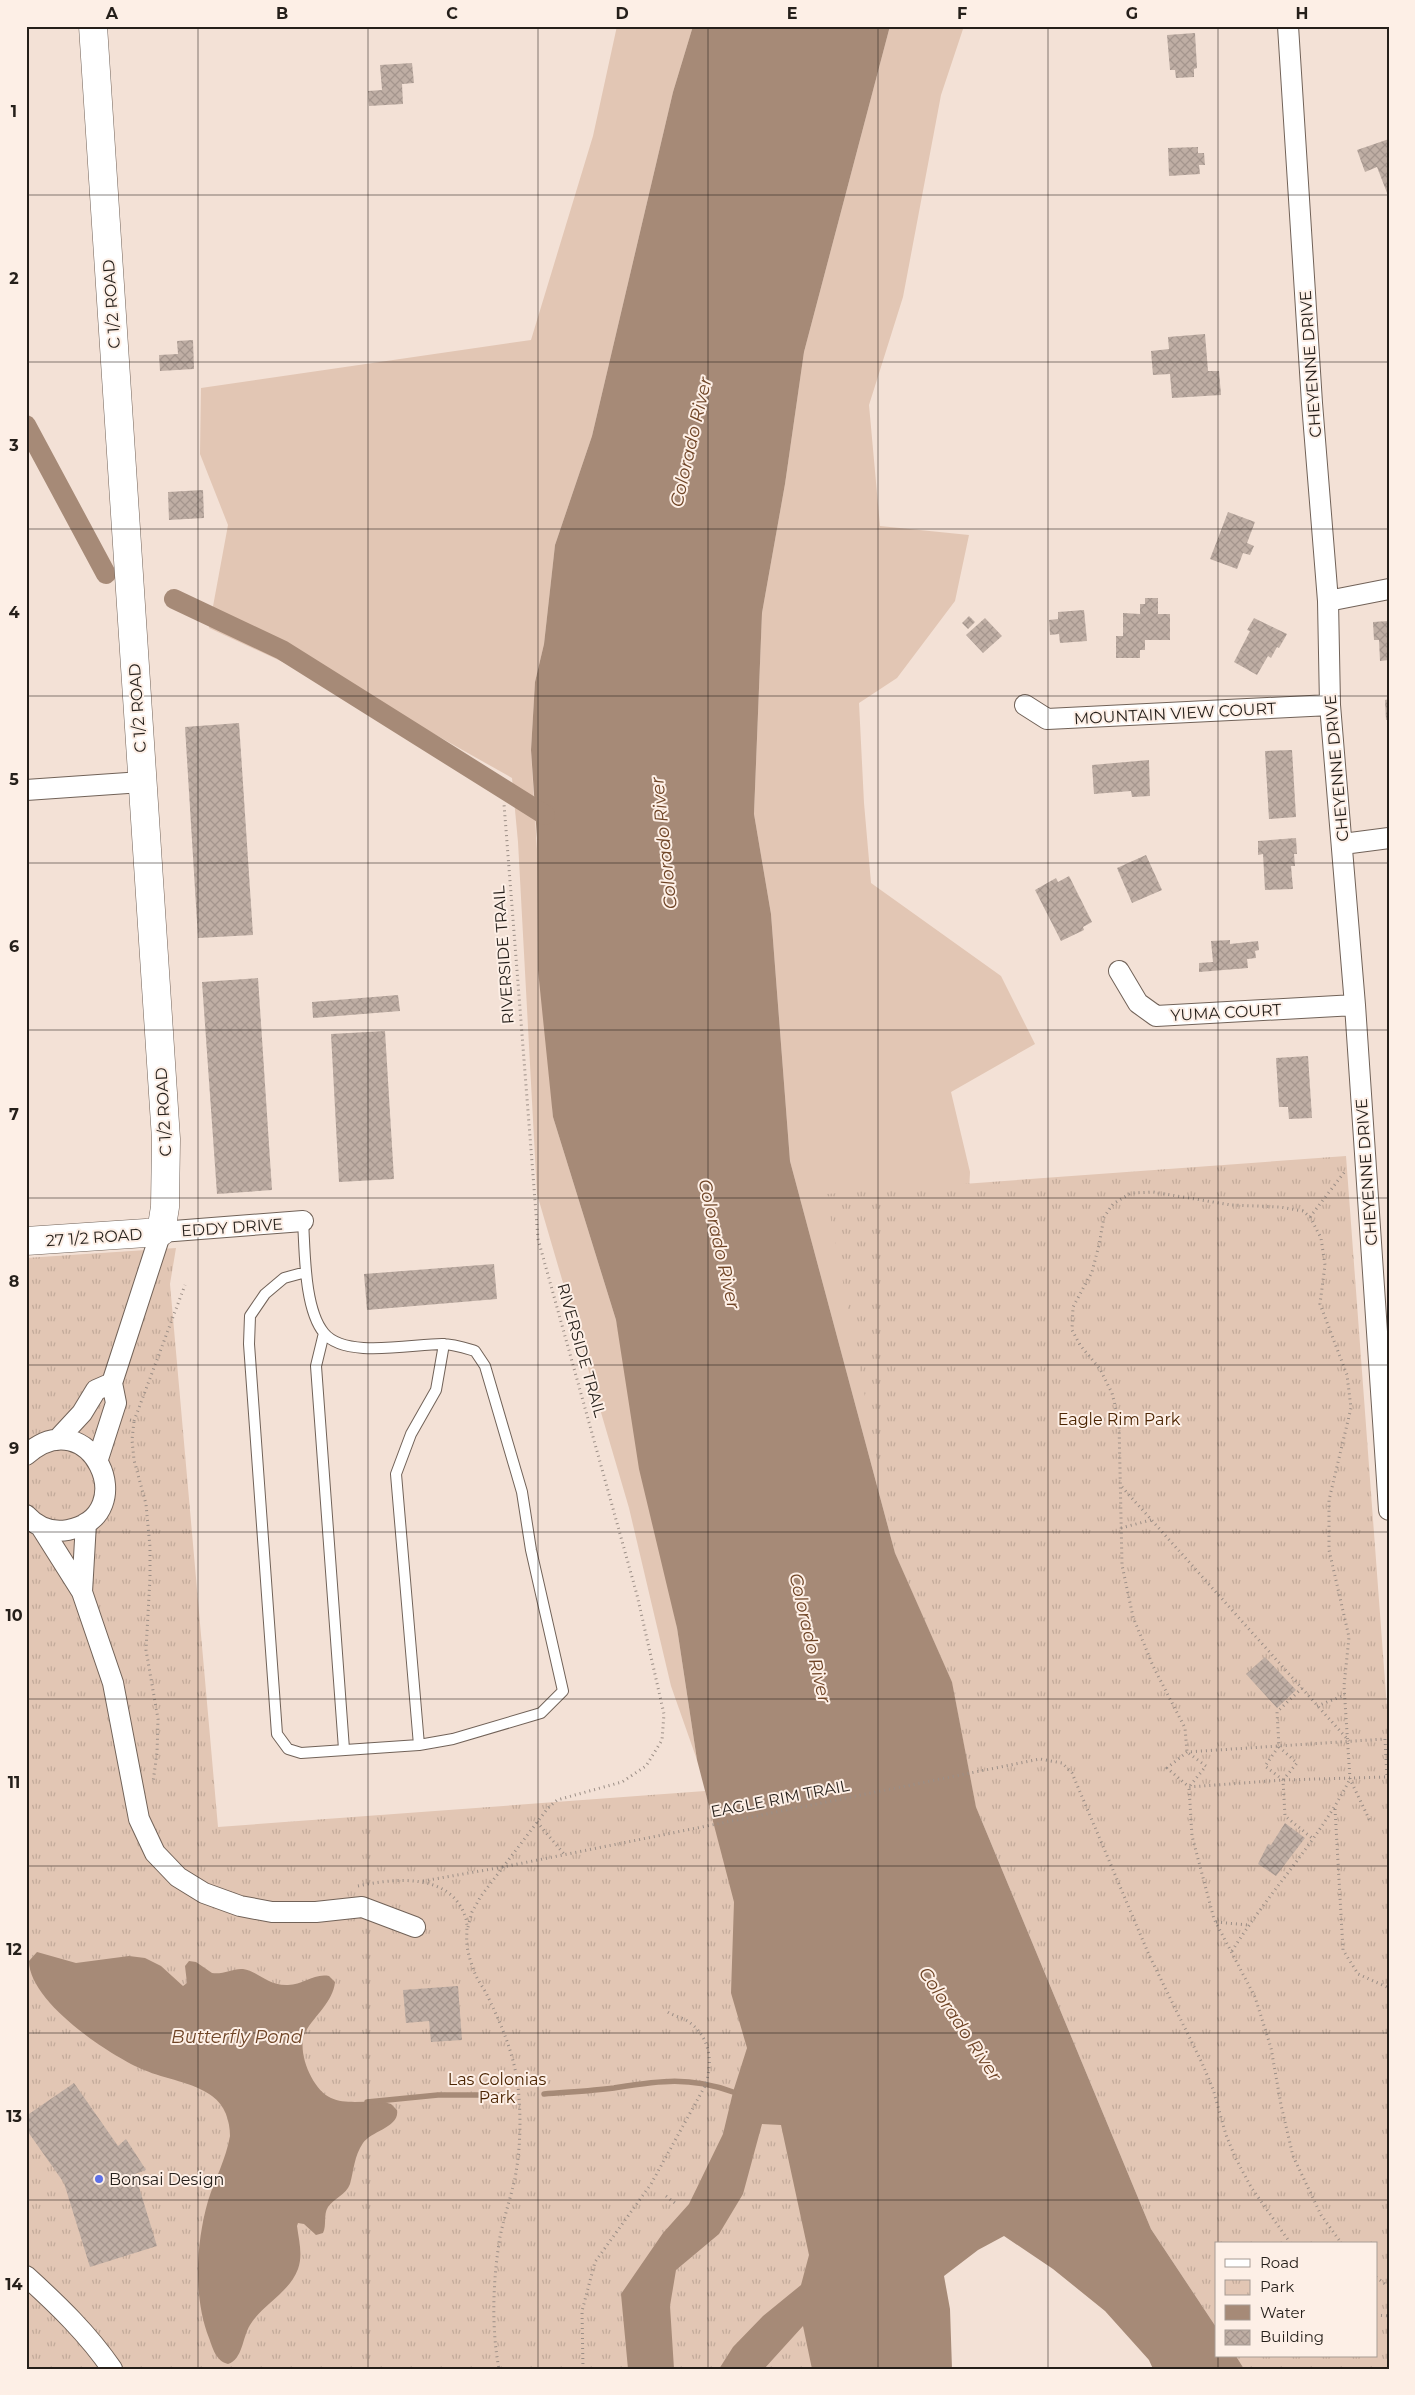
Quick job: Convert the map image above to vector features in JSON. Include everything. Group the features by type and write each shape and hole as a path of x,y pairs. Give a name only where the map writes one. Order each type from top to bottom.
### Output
{"street":[{"name":"C 1/2 ROAD","path":"93,26 166,1139 165,1207 161,1232 112,1383 116,1403 98,1460"},
{"name":"CHEYENNE DRIVE","path":"1288,26 1312,403 1328,601 1330,705 1355,1005 1389,1510"},
{"path":"1328,601 1389,589"},
{"name":"MOUNTAIN VIEW COURT","path":"1026,705 1047,719 1330,705"},
{"path":"26,790 142,782"},
{"path":"1343,844 1389,838"},
{"name":"YUMA COURT","path":"1120,971 1138,1003 1156,1016 1355,1005"},
{"name":"EDDY DRIVE","path":"161,1232 303,1222"},
{"name":"27 1/2 ROAD","path":"26,1241 161,1232"},
{"path":"57,1440 82,1413 96,1390 112,1383"},
{"path":"26,1455 45,1442 69,1440 90,1450 98,1460 106,1482 102,1505 86,1523 76,1529 64,1531 33,1521"},
{"path":"33,1521 82,1592 113,1682 139,1819 156,1853 178,1877 204,1893 240,1906 281,1912 316,1912 362,1907 415,1927"},
{"path":"82,1592 86,1523"},
{"path":"26,2276 58,2305 100,2350 112,2369"}],"lane":[{"path":"303,1222 306,1272 312,1307 324,1333 342,1345 364,1348 444,1344 475,1350 485,1366 522,1492 531,1550 563,1691 541,1713 453,1740 419,1745 301,1753 288,1749 277,1734 249,1344 250,1316 265,1294 284,1278 306,1272"},
{"path":"324,1333 316,1366 344,1750"},
{"path":"419,1745 396,1474 411,1434 436,1390 444,1344"}],"path":[{"name":"RIVERSIDE TRAIL","path":"503,1867 548,1808 557,1800 622,1782 646,1766 662,1740 664,1714 637,1595 538,1239 504,804"},
{"path":"1310,1216 1347,1168 1365,1160"},
{"path":"1341,2242 1321,2215 1293,2156 1281,2105 1272,2048 1255,1997 1215,1922 1192,1836 1189,1787 1206,1766 1187,1752 1185,1728 1153,1666 1133,1617 1122,1565 1122,1487 1119,1422 1112,1393 1100,1369 1080,1345 1072,1330 1073,1307 1092,1272 1104,1217 1113,1204 1131,1194 1153,1192 1231,1205 1280,1207 1303,1211 1310,1216 1321,1238 1324,1265 1320,1304 1347,1375 1351,1408 1330,1500 1329,1550 1349,1637 1345,1695 1350,1779 1370,1821"},
{"path":"152,1789 157,1753 158,1719 146,1650 150,1547 146,1504 134,1460 132,1440 134,1421 185,1285"},
{"path":"127,1419 134,1421"},
{"path":"1122,1487 1349,1742"},
{"path":"1121,1528 1151,1520"},
{"path":"1283,1780 1265,1766 1279,1746 1277,1712 1302,1688"},
{"path":"1317,1706 1345,1695"},
{"path":"1385,1739 1387,1777 1283,1780 1189,1787 1167,1768 1187,1752 1385,1739"},
{"path":"1279,1746 1297,1762 1283,1780 1285,1816 1312,1838"},
{"name":"EAGLE RIM TRAIL","path":"419,1881 503,1867 1040,1758 1062,1763 1072,1773 1149,1955 1202,2063 1213,2089 1226,2135 1236,2159 1251,2187 1290,2242"},
{"path":"1232,1951 1248,1926 1335,1809 1350,1779"},
{"path":"1335,1809 1343,1950 1358,1974 1389,1988"},
{"path":"537,1822 564,1854"},
{"path":"468,1927 472,1912 481,1896 503,1867"},
{"path":"354,1887 378,1882 419,1881 438,1886 454,1898 461,1907 468,1927 469,1953 475,1973 506,2035 516,2069 520,2098 520,2130 515,2176 500,2237 495,2284 494,2319 500,2369"},
{"path":"1215,1922 1248,1926"},
{"path":"583,2369 582,2311 596,2262 651,2184 705,2086 709,2075 710,2063 704,2039 690,2022 665,2010"},
{"path":"666,2196 675,2203"},
{"path":"1378,2278 1389,2286"}],"green space":[{"path":"617,26 693,26 673,92 592,436 555,545 544,644 535,682 531,750 553,1117 616,1320 677,1628 697,1760 671,1686 629,1508 537,1194 518,842 512,778 413,722 209,628 228,525 200,454 201,388 531,340 593,136"},
{"path":"890,26 964,26 941,95 903,297 869,405 880,526 969,535 955,601 897,678 859,703 864,803 871,883 1001,976 1035,1044 951,1092 970,1172 965,1279 1215,2242 1215,2325 976,1807 952,1682 895,1553 790,1161 771,914 754,814 762,613 785,484 804,352"},
{"name":"Eagle Rim Park","path":"1346,1156 1389,1735 1389,2369 1244,2369 1237,2358 1378,2358 1378,2242 1215,2242 1215,2325 1151,2229 976,1807 952,1682 895,1553 826,1194"},
{"name":"Las Colonias Park","path":"176,1248 170,1284 218,1827 705,1791 871,2369 26,2369 26,1258"}],"water":[{"name":"Colorado River","path":"693,26 890,26 804,352 785,484 762,613 754,814 771,914 790,1161 895,1553 952,1682 976,1807 1151,2229 1215,2325 1215,2358 1237,2358 1244,2369 1153,2369 1149,2360 1105,2311 1053,2269 1004,2236 978,2250 944,2276 950,2309 952,2369 812,2369 803,2326 764,2369 719,2369 733,2347 763,2316 801,2285 809,2255 781,2125 762,2124 743,2194 719,2234 676,2270 670,2306 674,2369 628,2369 621,2294 663,2233 689,2204 723,2134 733,2092 747,2048 731,1993 734,1902 697,1760 677,1628 639,1469 616,1320 553,1117 538,970 537,838 531,750 535,682 544,644 555,545 592,436 673,92"},
{"name":"Butterfly Pond","path":"37,1952 76,1963 129,1956 145,1958 161,1966 183,1986 187,1983 185,1966 189,1961 196,1962 212,1973 235,1969 248,1970 281,1985 299,1983 318,1976 329,1976 335,1982 334,1989 306,2031 303,2039 304,2058 312,2078 324,2094 331,2098 350,2102 384,2102 391,2104 397,2110 397,2116 390,2125 363,2143 356,2158 348,2188 328,2207 323,2233 316,2235 304,2224 298,2223 300,2258 298,2269 289,2285 255,2318 247,2330 237,2358 228,2364 221,2360 212,2346 204,2322 198,2288 199,2252 204,2217 230,2136 226,2114 217,2100 204,2091 129,2063 74,2026 56,2010 42,1993 33,1977 29,1961"}],"building":[{"path":"1167,26 1185,26 1185,28 1168,29"},
{"path":"1195,33 1197,68 1194,69 1194,77 1176,78 1175,70 1170,70 1167,35"},
{"path":"412,63 414,83 402,84 403,104 369,106 368,91 382,90 380,65"},
{"path":"1389,139 1389,198 1377,167 1365,172 1357,150"},
{"path":"1198,147 1198,153 1204,153 1205,165 1199,165 1200,174 1169,176 1168,148"},
{"path":"1205,334 1208,371 1219,371 1221,395 1172,398 1170,374 1153,375 1151,351 1169,349 1168,337"},
{"path":"193,340 194,369 160,371 159,355 178,354 177,341"},
{"path":"203,490 204,518 169,520 168,492"},
{"path":"1228,512 1255,522 1247,543 1254,546 1250,555 1243,553 1237,569 1210,559"},
{"path":"1145,598 1158,598 1158,614 1170,614 1170,640 1145,640 1145,650 1140,650 1140,658 1116,658 1116,636 1123,636 1123,613 1140,614 1140,604 1145,604"},
{"path":"1084,610 1087,641 1060,643 1059,634 1050,635 1049,620 1058,619 1058,612"},
{"path":"969,616 975,622 968,629 962,623"},
{"path":"985,618 1002,636 983,653 966,635"},
{"path":"1254,618 1287,634 1271,658 1268,656 1257,675 1234,662 1250,631 1247,630"},
{"path":"1389,621 1389,660 1380,661 1379,640 1374,640 1373,622"},
{"path":"1389,699 1389,720 1386,720 1385,700"},
{"path":"239,723 253,935 198,938 185,727"},
{"path":"1292,750 1296,817 1269,819 1265,751"},
{"path":"1149,760 1150,796 1132,797 1131,791 1094,794 1092,765"},
{"path":"1296,838 1297,854 1294,854 1295,866 1291,866 1293,889 1265,890 1263,854 1258,855 1258,841"},
{"path":"1146,855 1162,890 1132,903 1117,868"},
{"path":"1069,876 1092,922 1083,927 1084,930 1061,941 1035,890 1056,878 1058,882"},
{"path":"1230,940 1230,944 1258,941 1259,950 1255,951 1256,958 1247,959 1248,968 1199,972 1199,963 1213,962 1211,941"},
{"path":"258,978 272,1190 217,1194 202,982"},
{"path":"398,995 400,1011 313,1018 312,1002"},
{"path":"385,1031 394,1179 339,1182 331,1034"},
{"path":"1308,1056 1312,1118 1289,1119 1288,1107 1279,1107 1276,1058"},
{"path":"494,1264 497,1299 367,1310 364,1274"},
{"path":"1265,1657 1296,1690 1277,1708 1246,1674"},
{"path":"1285,1823 1305,1838 1276,1876 1258,1864 1268,1844 1271,1845"},
{"path":"458,1986 462,2040 431,2042 429,2021 406,2023 403,1990"},
{"name":"Bonsai Design","path":"74,2083 118,2146 126,2139 146,2170 135,2174 157,2246 90,2267 64,2183 26,2129 26,2116"}],"waterway":[{"path":"26,425 106,574"},
{"path":"174,599 282,650 545,815"},
{"path":"544,2094 674,2081 702,2084 733,2092"},
{"path":"367,2102 438,2095 499,2095"}],"place":[{"name":"Bonsai Design","path":"99,2179"}]}
